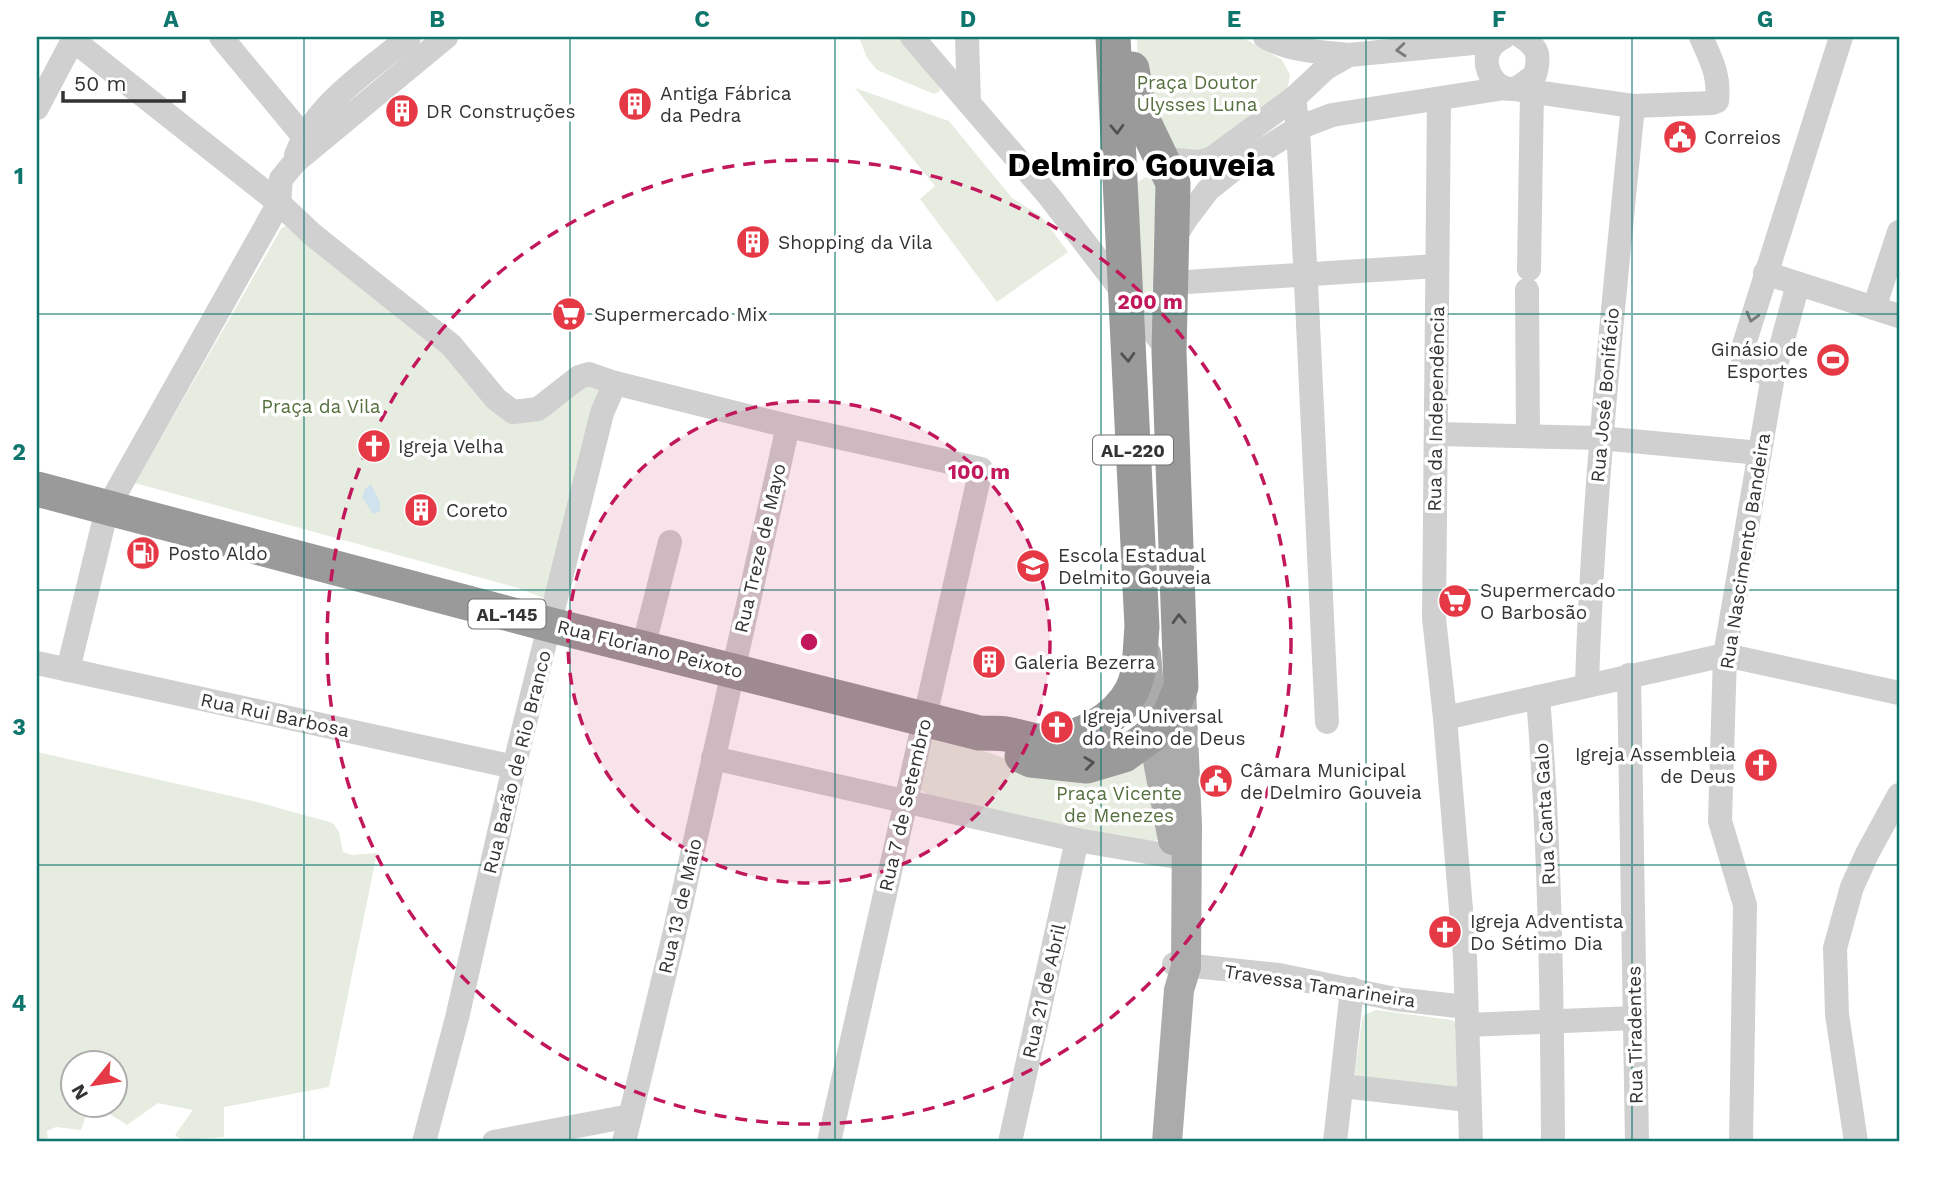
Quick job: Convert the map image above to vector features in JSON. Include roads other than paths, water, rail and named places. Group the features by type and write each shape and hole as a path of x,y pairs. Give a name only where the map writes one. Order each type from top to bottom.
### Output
{"highway":[{"name":"Rua Floriano Peixoto","path":"37,489 551,625 979,733 1004,734 1045,742 1073,738 1104,720 1126,699 1133,688 1142,627 1113,37"},
{"name":"AL-220","path":"1131,37 1132,74 1139,112 1173,183 1169,352 1181,687"},
{"path":"1120,202 1135,172 1153,161 1163,159"},
{"path":"1136,513 1175,512"},
{"name":"Rua Floriano Peixoto","path":"979,733 995,744 1031,760 1087,766 1124,755 1153,734 1170,714 1181,687"}],"main road":[{"path":"1142,627 1153,734 1176,858 1180,973"},
{"path":"1167,1142 1180,973 1187,826 1181,687"}],"street":[{"path":"221,37 304,137"},
{"path":"295,162 304,137 331,101 409,37"},
{"path":"68,670 107,509 279,203 281,179 295,162 446,37"},
{"path":"912,37 1049,196 1169,352"},
{"path":"967,37 969,103"},
{"path":"1265,37 1309,51 1349,55 1499,39"},
{"path":"1517,90 1535,75 1539,60 1533,44 1522,37"},
{"path":"1173,240 1208,190 1238,166 1298,128 1332,115 1517,90 1633,106 1712,103 1717,101 1719,84 1701,37"},
{"path":"1773,376 1744,365 1742,351 1841,37"},
{"path":"37,108 73,38 452,345 496,399 513,412 538,410 579,377 589,374 615,383 788,426"},
{"path":"1499,39 1489,48 1486,64 1492,79 1517,90"},
{"path":"1163,159 1199,162 1211,159 1294,98 1326,68 1349,55"},
{"path":"1517,90 1528,280 1528,436"},
{"path":"1294,98 1306,275 1327,722"},
{"name":"Rua da Independência","path":"1439,99 1434,618 1465,957 1471,1142"},
{"name":"Rua José Bonifácio","path":"1587,685 1590,578 1600,438 1633,106"},
{"path":"1874,308 1899,232"},
{"path":"1172,283 1437,266"},
{"path":"1765,273 1899,316"},
{"name":"Rua Nascimento Bandeira","path":"1741,1142 1745,905 1720,821 1725,655 1773,376 1798,284"},
{"name":"Rua Barão de Rio Branco","path":"424,1142 457,1018 514,767 602,413 615,383"},
{"name":"Rua 7 de Setembro","path":"788,426 981,469 829,1142"},
{"name":"Rua Treze de Mayo","path":"733,670 788,426"},
{"path":"1436,434 1600,438 1760,453"},
{"path":"643,648 670,542"},
{"path":"1445,718 1725,655 1899,693"},
{"name":"Rua Rui Barbosa","path":"37,663 514,767"},
{"name":"Rua 13 de Maio","path":"624,1142 674,935 733,670"},
{"name":"Rua Tiradentes","path":"1629,675 1637,1142"},
{"name":"Rua Canta Galo","path":"1538,697 1545,775 1553,1021 1553,1142"},
{"path":"713,758 1077,841 1176,858"},
{"path":"1856,1142 1837,1014 1835,948 1852,887 1899,795"},
{"name":"Rua 21 de Abril","path":"1010,1142 1077,841"},
{"name":"Travessa Tamarineira","path":"1180,973 1279,975 1466,1016 1553,1021 1635,1018"},
{"path":"1335,1142 1352,989"},
{"path":"1342,1086 1468,1100"},
{"path":"494,1142 630,1116"}],"water":[{"path":"371,484 380,502 380,511 373,514 362,497"}],"place":[{"name":"Antiga Fábrica da Pedra","path":"635,104"},
{"name":"DR Construções","path":"402,111"},
{"name":"Correios","path":"1680,137"},
{"name":"Shopping da Vila","path":"753,242"},
{"name":"Supermercado Mix","path":"569,314"},
{"name":"Ginásio de Esportes","path":"1833,360"},
{"name":"Igreja Velha","path":"374,446"},
{"name":"Coreto","path":"421,510"},
{"name":"Posto Aldo","path":"143,553"},
{"name":"Escola Estadual Delmito Gouveia","path":"1033,566"},
{"name":"Supermercado O Barbosão","path":"1455,601"},
{"name":"Galeria Bezerra","path":"989,662"},
{"name":"Igreja Universal do Reino de Deus","path":"1057,727"},
{"name":"Igreja Assembleia de Deus","path":"1761,765"},
{"name":"Câmara Municipal de Delmiro Gouveia","path":"1216,781"},
{"name":"Igreja Adventista Do Sétimo Dia","path":"1445,932"}],"district":[{"name":"Delmiro Gouveia","path":"1141,164"}],"park label":[{"name":"Praça Doutor Ulysses Luna","path":"1197,93"},
{"name":"Praça da Vila","path":"321,406"},
{"name":"Praça Vicente de Menezes","path":"1119,804"}]}
